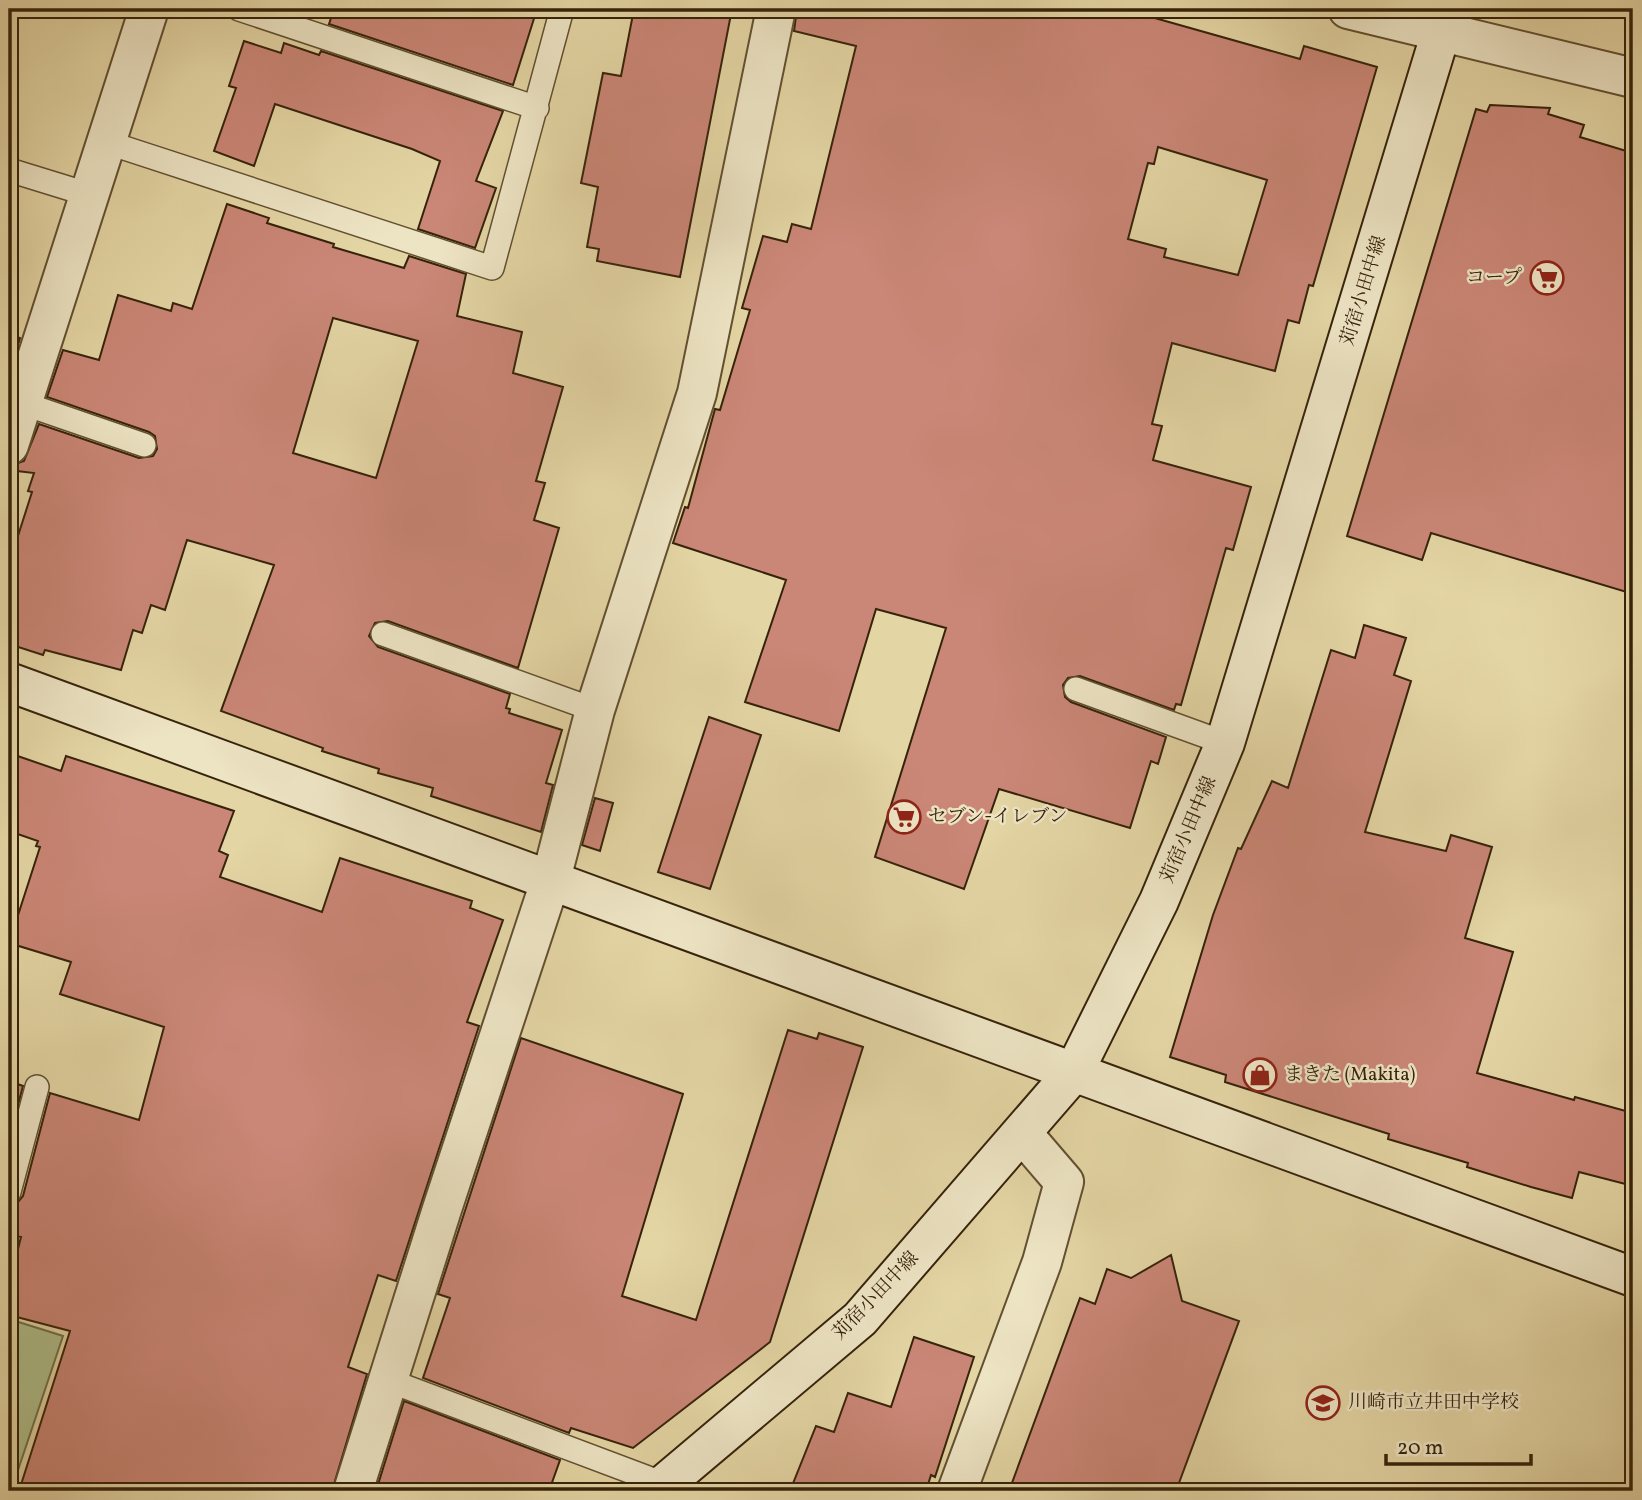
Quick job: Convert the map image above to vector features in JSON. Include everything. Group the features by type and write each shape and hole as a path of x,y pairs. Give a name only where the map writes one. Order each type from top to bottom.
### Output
{"street":[{"path":"9,445 87,194 149,9"},
{"path":"353,1491 390,1381 442,1209 551,879 595,710 697,393 776,9"},
{"path":"1348,9 1445,21 1633,79"},
{"name":"苅宿小田中線","path":"669,1489 860,1319 1073,1072 1159,901 1225,743 1445,21"},
{"path":"9,682 1633,1277"},
{"path":"957,1491 1042,1262 1064,1182 1022,1133"}],"lane":[{"path":"239,9 537,107"},
{"path":"106,142 492,268 562,9"},
{"path":"9,170 87,194"},
{"path":"22,403 144,445"},
{"path":"383,634 595,710"},
{"path":"1076,689 1225,743"},
{"path":"9,1192 14,1153 37,1087"},
{"path":"390,1381 669,1489"}],"green space":[{"path":"9,1319 63,1336 11,1491 9,1491"}],"building":[{"path":"334,9 537,9 513,85 329,24"},
{"path":"634,9 732,9 680,277 597,261 599,249 587,247 598,187 581,183 603,73 621,76"},
{"path":"797,9 1123,9 1300,59 1304,46 1377,67 1313,286 1309,285 1299,323 1288,320 1275,371 1172,343 1152,424 1162,426 1153,460 1251,487 1233,550 1226,548 1181,705 1176,704 1174,710 1080,676 1068,678 1063,685 1065,697 1071,702 1166,737 1158,764 1151,761 1130,828 999,789 964,889 875,857 946,628 876,609 839,731 745,702 786,580 673,543 685,507 688,508 715,409 720,410 750,310 742,308 763,236 787,242 792,224 811,229 856,46 794,31","holes":["1158,147 1267,180 1238,275 1164,257 1166,249 1128,239 1148,163 1154,164"]},
{"path":"244,41 281,53 284,43 319,55 321,51 503,111 476,181 496,188 475,248 418,229 440,161 412,149 275,104 254,166 214,151 236,88 229,86"},
{"path":"1490,105 1550,108 1548,114 1584,125 1580,137 1633,153 1633,594 1431,533 1422,560 1347,536 1476,109 1487,112"},
{"path":"227,204 269,218 267,223 334,244 333,247 404,268 409,256 466,274 457,316 522,332 513,373 563,387 536,481 545,483 534,520 559,528 518,668 388,621 375,623 369,636 378,647 510,694 506,708 510,709 509,713 562,730 546,783 553,785 541,832 431,796 433,788 378,773 379,769 322,751 323,748 221,711 274,565 187,540 165,610 151,605 142,633 133,630 121,670 45,650 43,655 9,644 9,564 32,492 28,491 34,473 9,470 9,466 24,461 39,424 139,458 153,456 157,449 155,436 149,432 47,397 63,350 99,360 118,295 171,311 173,303 192,309","holes":["333,318 418,341 376,478 293,453"]},
{"path":"9,334 20,338 9,374"},
{"path":"1364,625 1406,638 1394,675 1411,681 1365,832 1446,851 1451,835 1492,847 1465,938 1513,952 1477,1073 1633,1113 1633,1186 1579,1172 1572,1198 1531,1187 1467,1167 1468,1163 1388,1139 1389,1134 1225,1082 1226,1075 1170,1057 1213,915 1238,848 1241,849 1272,781 1288,788 1331,650 1355,658"},
{"path":"709,717 761,735 710,889 658,872"},
{"path":"9,753 61,771 66,756 234,811 219,851 228,855 220,877 322,912 340,858 472,901 470,908 503,920 467,1022 479,1026 396,1281 378,1275 348,1367 367,1374 332,1491 19,1491 70,1331 9,1315 9,1285 21,1237 9,1235 9,1206 23,1196 50,1093 139,1120 164,1027 60,994 71,962 9,943 40,847 36,846 38,841 9,831"},
{"path":"595,798 613,803 600,851 582,845"},
{"path":"788,1030 817,1039 819,1033 863,1047 770,1342 633,1448 571,1428 569,1433 423,1378 450,1298 438,1294 521,1038 683,1094 622,1296 696,1320"},
{"path":"9,1081 23,1086 9,1139"},
{"path":"1171,1255 1182,1301 1239,1321 1176,1491 1009,1491 1080,1298 1095,1304 1107,1269 1131,1278"},
{"path":"914,1337 974,1357 935,1477 931,1475 926,1491 790,1491 816,1426 834,1432 848,1393 891,1407"},
{"path":"404,1401 560,1460 549,1491 376,1491"}],"place":[{"name":"コープ","path":"1547,278"},
{"name":"セブン-イレブン","path":"904,817"},
{"name":"まきた (Makita)","path":"1260,1075"},
{"name":"川崎市立井田中学校","path":"1323,1403"}]}
